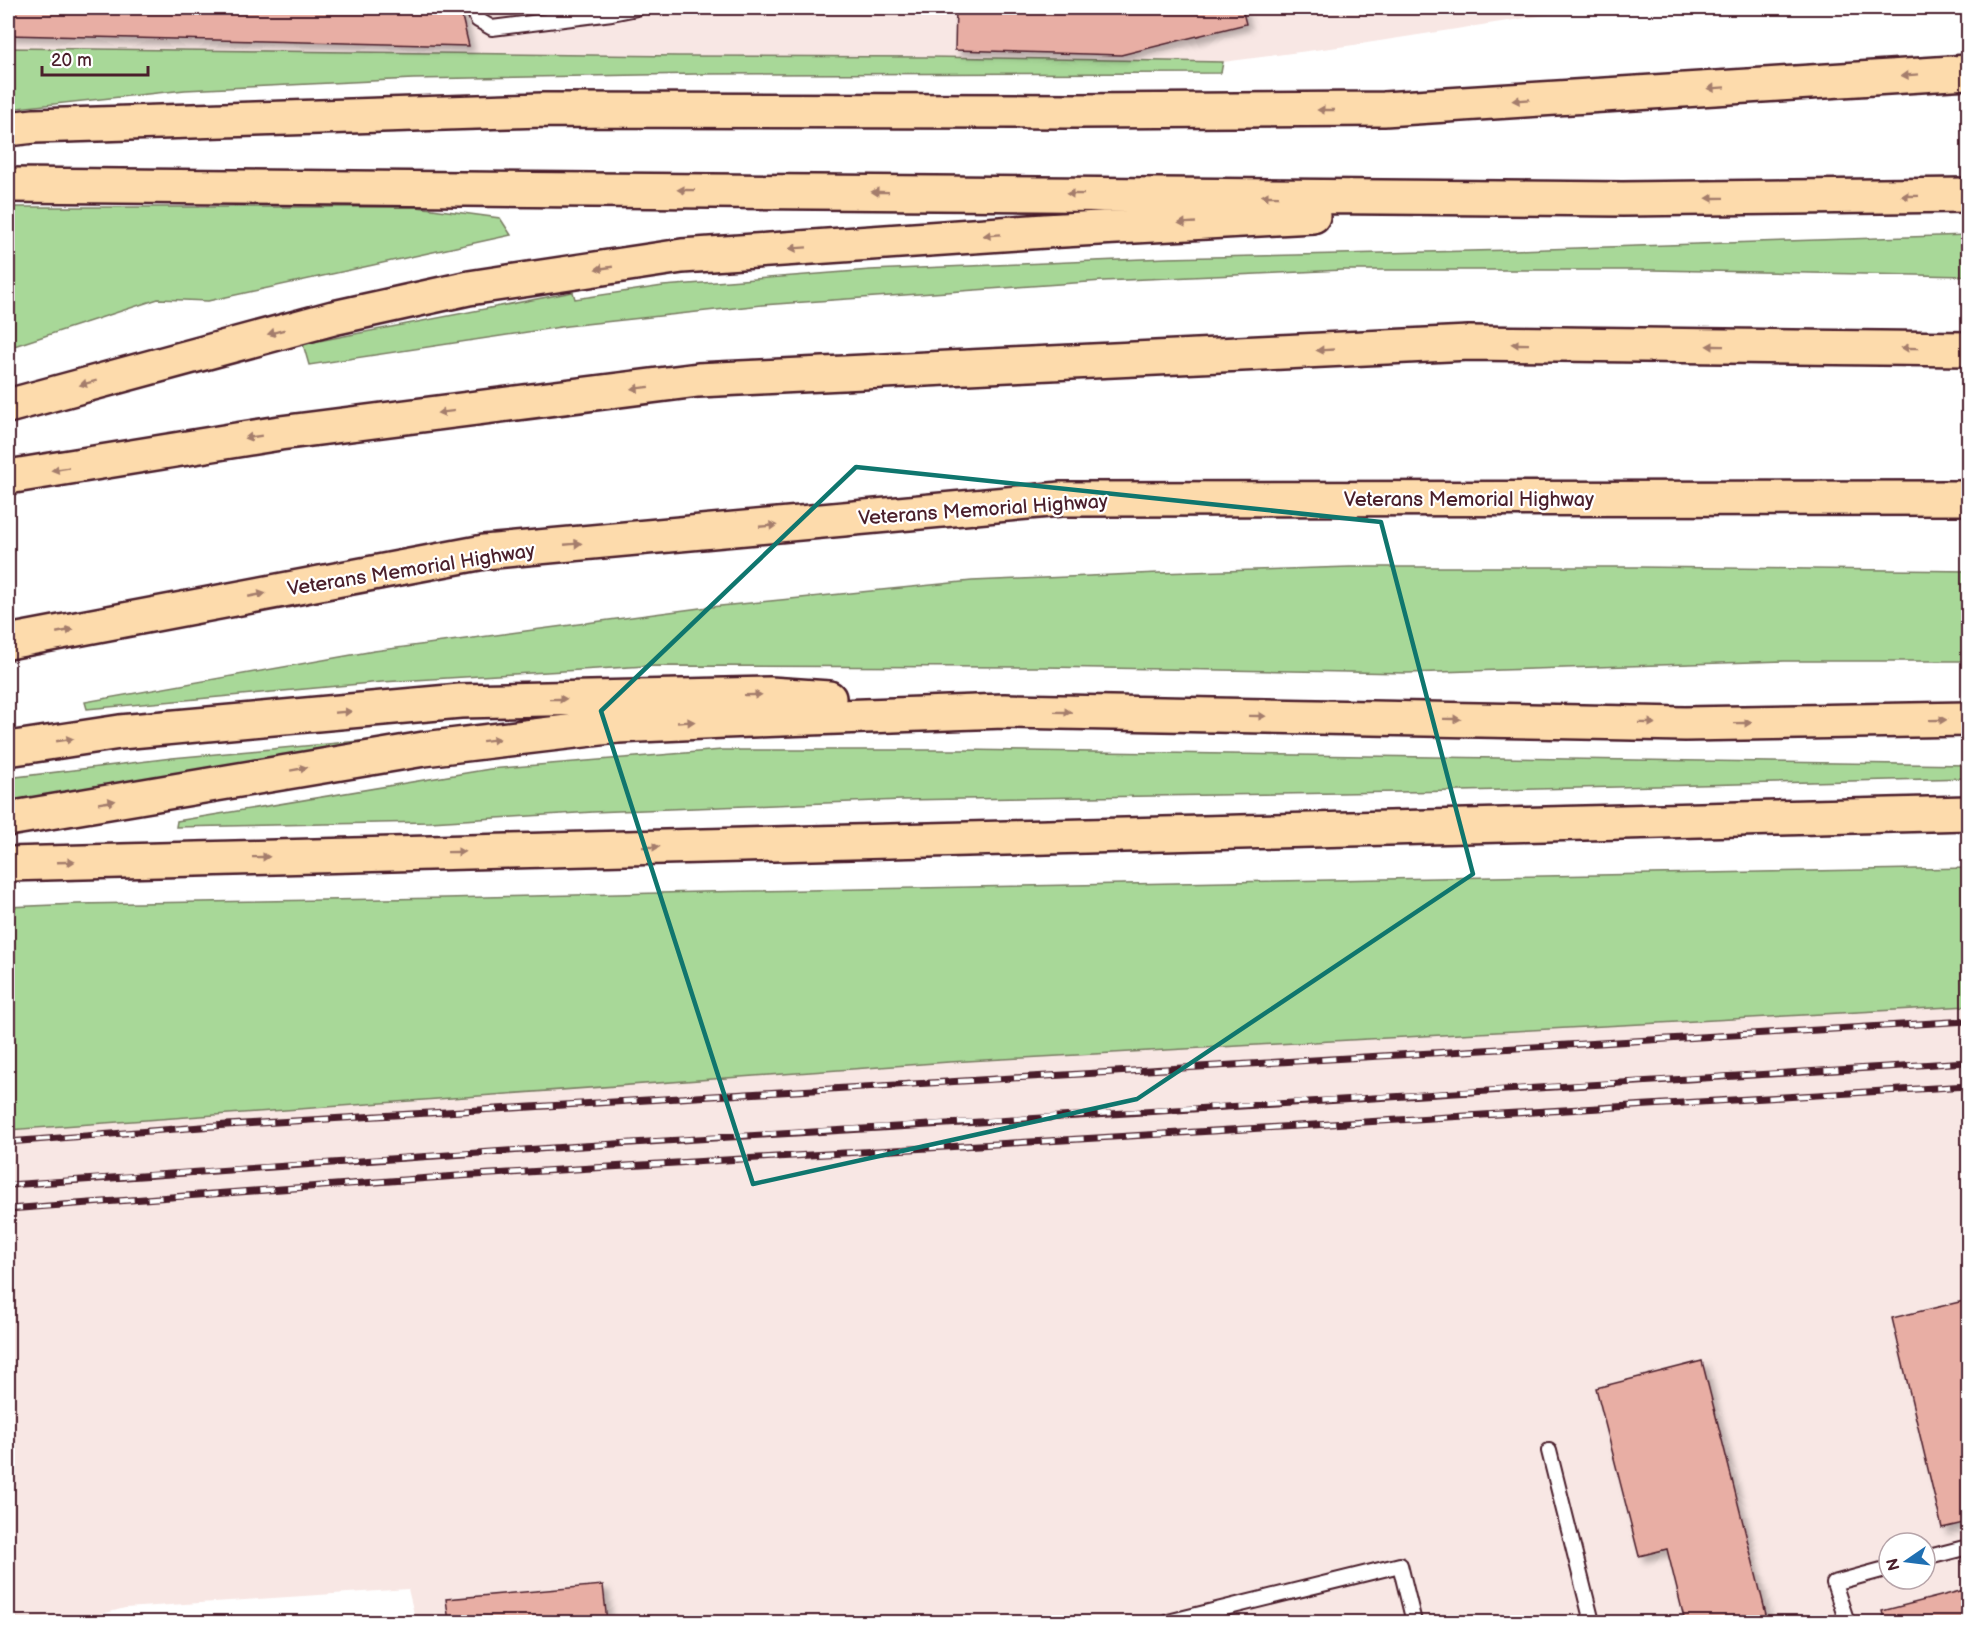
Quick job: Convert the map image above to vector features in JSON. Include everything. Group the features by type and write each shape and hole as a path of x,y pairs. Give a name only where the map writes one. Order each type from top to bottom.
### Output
{"highway":[{"path":"8,129 34,126 543,110 1384,109 1968,72"},
{"path":"8,185 1623,199 1968,195"},
{"path":"8,406 291,327 344,315 469,288 682,256 1046,231 1623,199"},
{"path":"8,477 280,433 698,380 1468,343 1968,349"},
{"name":"Veterans Memorial Highway","path":"8,642 484,552 1061,499 1968,498"},
{"path":"8,749 120,732 460,701 770,694 1004,711"},
{"path":"8,819 424,749 618,726 724,720 1004,711 1684,724 1968,720"},
{"path":"8,864 1968,813"}],"lane":[{"path":"473,8 478,20 492,28 637,8"},
{"path":"1549,1451 1592,1623"},
{"path":"1937,1555 1968,1547"},
{"path":"1168,1623 1400,1564 1414,1623"},
{"path":"1847,1623 1834,1583 1877,1571"}],"highlighted area":[{"path":"856,467 1381,522 1473,874 1137,1099 753,1184 601,711"}],"shaded area":[{"path":"8,8 1591,8 1354,45 1223,62 8,48"},
{"path":"1968,1006 1968,1622 416,1622 408,1589 125,1608 71,1622 8,1622 8,1130 949,1062"}],"green space":[{"path":"8,48 1223,62 1221,73 696,74 413,79 185,90 8,109"},
{"path":"8,207 417,207 500,218 511,235 208,301 158,299 8,348"},
{"path":"1968,235 1968,276 1652,270 1343,270 1103,281 762,305 567,326 309,365 303,344 573,292 575,299 663,286 870,270 1167,258 1514,250"},
{"path":"1350,567 1637,567 1968,571 1968,661 1784,661 1407,673 1044,667 646,666 382,682 87,709 85,702 374,651 700,608 972,581"},
{"path":"370,740 372,748 8,803 8,778 172,758"},
{"path":"722,750 964,750 1968,765 1968,778 1461,791 902,800 593,812 430,822 176,827 177,821 490,769"},
{"path":"1968,868 1968,1006 949,1062 8,1130 8,907"}],"building":[{"path":"8,8 460,8 469,46 8,35"},
{"path":"956,8 1242,8 1246,24 1121,55 955,50"},
{"path":"1968,1300 1968,1522 1942,1528 1892,1318"},
{"path":"1702,1361 1768,1622 1685,1622 1667,1549 1639,1556 1596,1388"},
{"path":"603,1585 607,1622 449,1622 446,1599"},
{"path":"1968,1589 1968,1622 1885,1622 1882,1611"}],"railway":[{"path":"8,1142 227,1125 1968,1021"},
{"path":"8,1185 743,1136 1968,1062"},
{"path":"8,1209 458,1176 1968,1086"}]}
